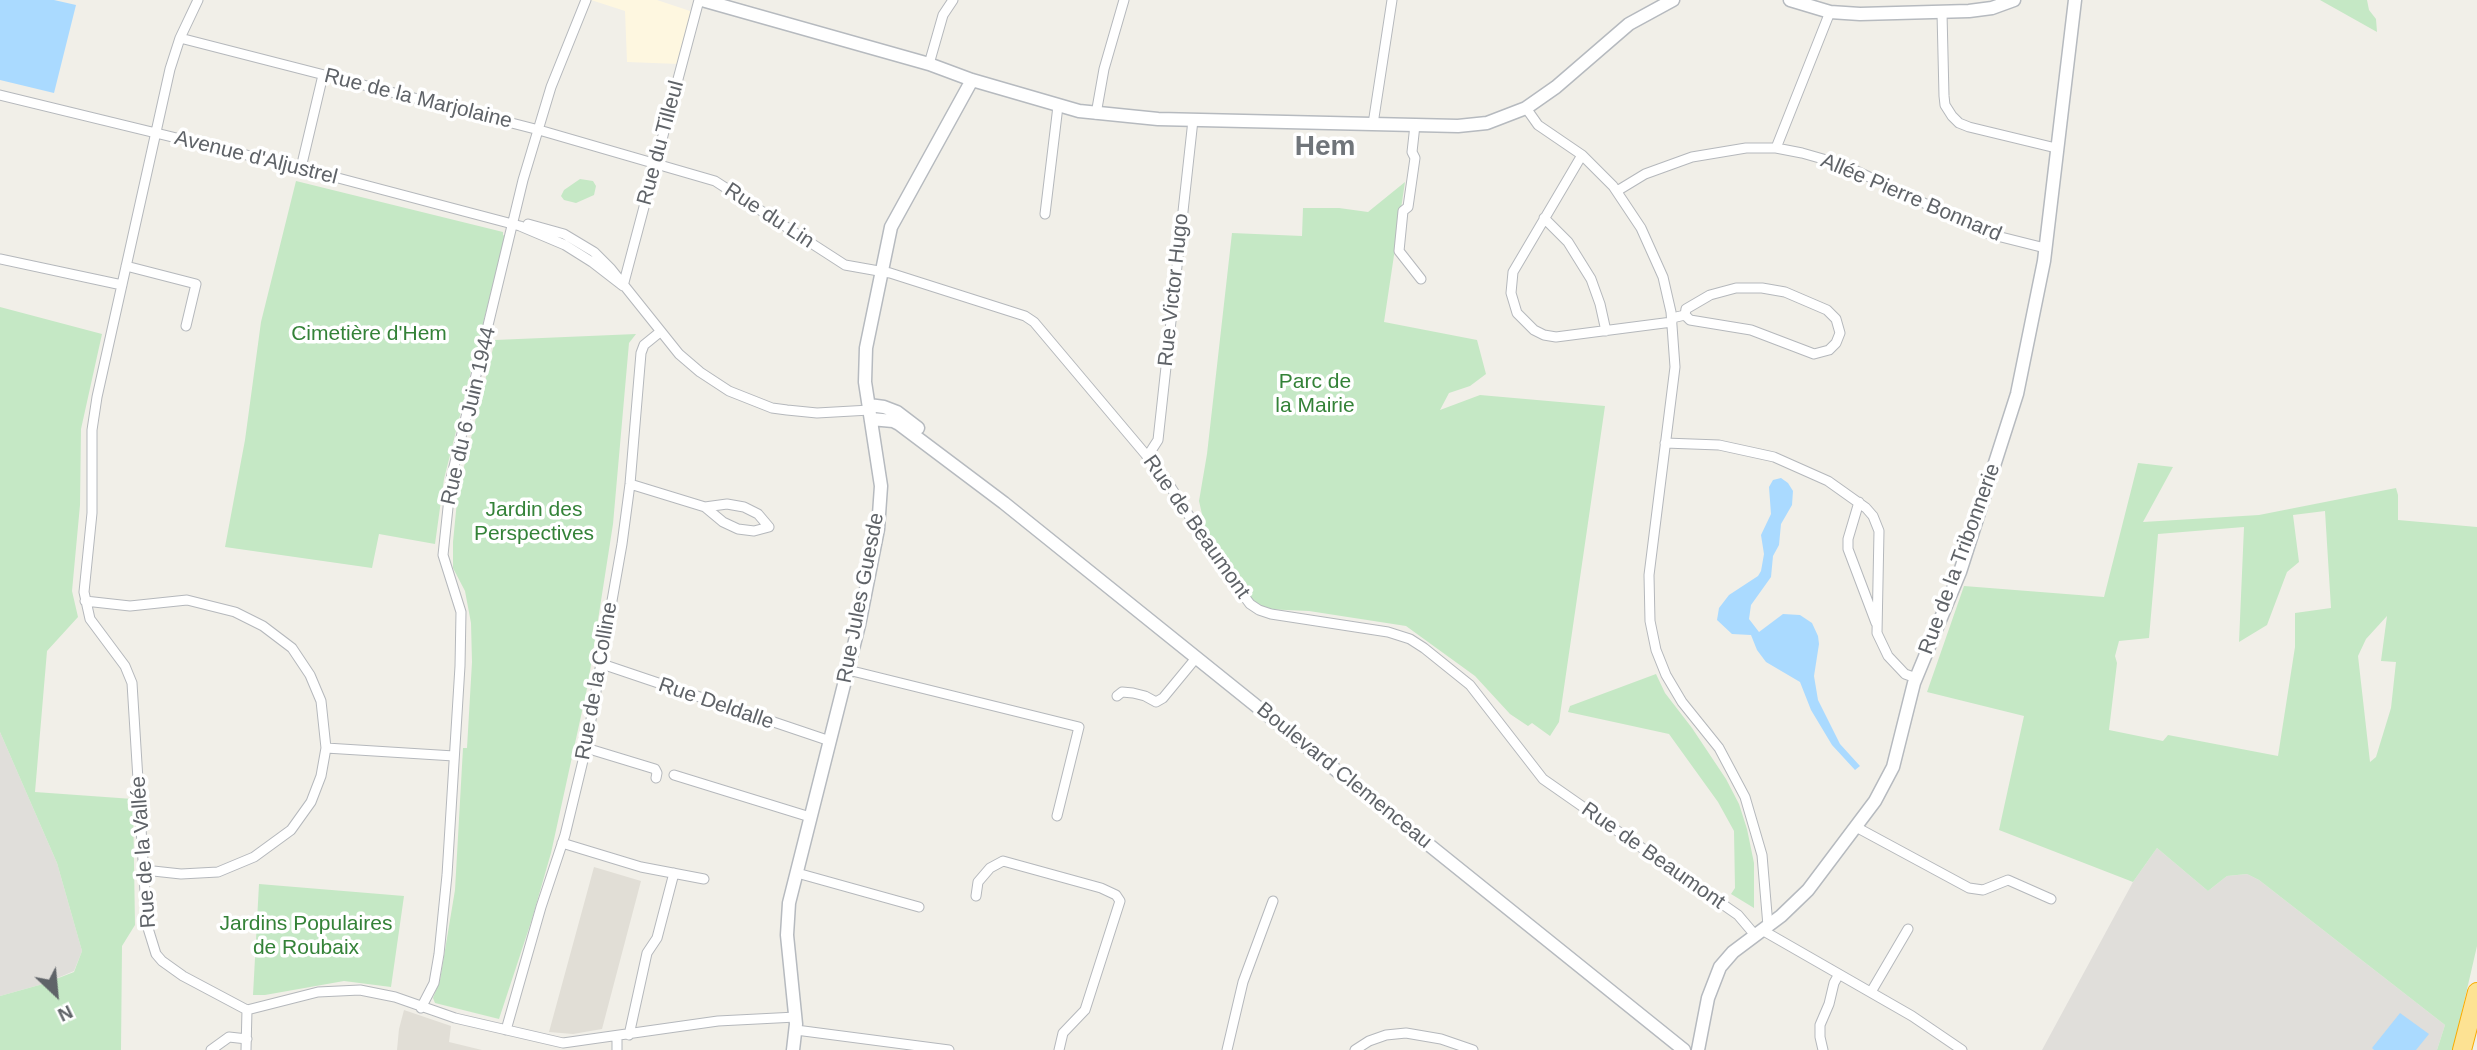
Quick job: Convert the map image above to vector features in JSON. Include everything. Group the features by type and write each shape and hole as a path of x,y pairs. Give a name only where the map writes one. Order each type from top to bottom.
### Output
{"highway":[{"path":"2462,1050 2477,992"}],"street":[{"name":"Rue de la Vallée","path":"198,0 180,38 170,69 92,429 92,513 85,601 90,619 125,666 132,683 147,925 156,954 171,969 247,1010"},
{"name":"Rue du 6 Juin 1944","path":"421,1008 438,965 454,756 461,619 458,601 444,563 443,544 451,479 512,223 551,87 586,0"},
{"path":"701,0 929,64 1058,106 1096,114 1193,120 1415,125 1477,125 1507,117 1526,108 1556,87 1629,24 1673,0"},
{"name":"Rue du Tilleul","path":"623,286 701,0"},
{"path":"929,64 943,15 953,0"},
{"path":"1096,114 1104,69 1124,0"},
{"path":"1373,124 1392,0"},
{"path":"1790,0 1830,12 1860,14 1981,10 2014,0"},
{"name":"Rue de la Tribonnerie","path":"1698,1050 1714,978 1728,957 1808,890 1880,793 1890,773 1916,678 1960,572 2004,440 2022,372 2045,248 2075,0"},
{"path":"1776,148 1830,12"},
{"path":"1942,13 1944,101 1955,120 1969,127 2056,148"},
{"name":"Rue de la Marjolaine","path":"180,38 539,130 655,164"},
{"path":"300,168 323,75"},
{"name":"Rue Jules Guesde","path":"793,1050 796,1024 787,925 789,903 868,586 879,517 880,480 864,361 881,272 895,218 972,80"},
{"name":"Avenue d'Aljustrel","path":"0,95 512,223 544,227 575,240 604,261 660,332 700,372 729,391 772,408 801,412 870,411"},
{"path":"1045,214 1058,106"},
{"path":"1526,108 1538,125 1582,155 1617,191 1639,222 1656,259 1672,320 1675,367 1648,584 1652,636 1666,675 1682,702 1719,748 1745,797 1762,855 1765,928"},
{"name":"Rue Victor Hugo","path":"1147,457 1158,440 1193,120"},
{"path":"1415,125 1412,152 1415,158 1408,207 1403,211 1399,251 1421,279"},
{"name":"Allée Pierre Bonnard","path":"1617,191 1646,174 1692,157 1746,148 1776,148 1844,165 1989,234 2045,248"},
{"path":"1582,155 1513,272 1511,293 1517,313 1534,330 1551,337 1606,331 1685,316"},
{"name":"Rue du Lin","path":"655,164 715,181 845,264 881,272"},
{"path":"1544,218 1567,242 1591,279 1606,331"},
{"path":"0,259 122,285"},
{"path":"126,266 196,284 186,326"},
{"name":"Rue de Beaumont","path":"881,272 1030,319 1167,481 1226,573 1254,608 1271,614 1388,632 1410,639 1470,685 1543,779 1738,915 1765,928 1775,939 1920,1021 1962,1050"},
{"path":"1736,288 1762,288 1780,291 1827,310 1836,319 1840,333 1829,350 1814,354 1761,332 1728,324 1690,320 1685,316 1686,309 1710,295 1736,288"},
{"name":"Rue de la Colline","path":"506,1030 562,843 586,748 621,555 630,484 640,353 644,345 660,332"},
{"name":"Boulevard Clemenceau","path":"870,411 884,407 904,416 1004,503 1684,1050"},
{"path":"1665,443 1729,446 1774,457 1820,476 1860,502 1873,516 1879,531 1877,627"},
{"path":"630,484 705,507 744,507 758,514 769,527 754,531 738,529 723,522 705,507"},
{"path":"1860,502 1847,549 1881,644 1905,674 1916,678"},
{"path":"85,601 130,606 187,600 235,611 263,626 292,648 310,675 321,701 326,748 321,776 305,813 291,830 254,857 230,868 206,874 144,870"},
{"path":"1117,696 1122,692 1133,693 1156,702 1163,698 1196,658"},
{"name":"Rue Deldalle","path":"602,664 830,741"},
{"path":"848,670 1079,727 1057,816"},
{"path":"326,748 454,756"},
{"path":"586,748 655,769 656,778"},
{"path":"674,775 810,817"},
{"path":"1856,827 1969,888 1983,890 2008,880 2051,899"},
{"path":"562,843 632,865 704,879"},
{"path":"976,896 978,882 996,863 1003,861 1101,888 1116,895 1120,901 1085,1010 1063,1033 1059,1050"},
{"path":"629,1035 647,953 657,938 674,873"},
{"path":"797,873 919,906"},
{"path":"1227,1050 1243,982 1273,901"},
{"path":"1871,992 1908,929"},
{"path":"1823,1050 1820,1025 1839,974"},
{"path":"246,1050 247,1010 318,992 347,989 374,991 421,1008 563,1043 727,1020 796,1024 949,1050"},
{"path":"1355,1050 1386,1035 1406,1033 1441,1039 1473,1050"},
{"path":"617,1036 617,1050"},
{"path":"211,1050 229,1037 247,1039"}],"shaded area":[{"path":"591,0 657,0 693,12 679,64 627,62 625,11"},
{"path":"0,732 57,863 82,951 74,971 43,984 0,996"},
{"path":"2157,848 2208,891 2227,876 2247,874 2259,880 2445,1025 2437,1050 2042,1050 2133,882"},
{"path":"594,867 641,881 602,1029 573,1034 549,1032"},
{"path":"404,1010 451,1026 449,1042 482,1050 397,1050"}],"green space":[{"path":"2320,0 2367,0 2369,10 2376,19 2377,32"},
{"path":"580,179 593,181 596,186 594,195 576,203 564,200 561,196 564,190"},
{"name":"Cimetière d'Hem","path":"296,181 503,232 505,236 444,479 435,544 379,534 372,568 225,547 245,440 261,322"},
{"name":"Parc de la Mairie","path":"1405,182 1384,322 1477,340 1486,374 1470,386 1449,393 1440,410 1480,395 1605,406 1559,722 1550,736 1532,723 1528,726 1510,714 1475,676 1406,626 1309,611 1264,609 1256,605 1206,532 1199,501 1207,454 1232,233 1302,236 1303,208 1339,208 1368,212"},
{"path":"0,307 102,334 81,429 80,505 72,591 78,617 47,651 35,792 133,799 135,925 122,946 121,1050 0,1050 0,996 74,972 82,951 57,863 0,732"},
{"name":"Jardin des Perspectives","path":"636,334 629,343 613,524 588,684 551,853 499,1019 435,1003 433,998 440,980 455,890 463,748 467,748 472,662 471,623 465,591 453,568 458,491 495,340"},
{"path":"2138,463 2173,467 2143,522 2259,515 2396,488 2398,520 2477,527 2477,946 2453,1050 2437,1050 2445,1025 2259,880 2247,874 2227,876 2208,891 2157,848 2133,882 1999,830 2024,716 1927,692 1964,586 2104,597","holes":["2325,511 2331,608 2295,613 2295,647 2278,756 2168,735 2163,741 2109,730 2117,663 2115,656 2119,641 2149,638 2158,534 2244,527 2239,642 2267,625 2287,572 2299,562 2293,515","2387,616 2381,661 2396,662 2391,708 2376,757 2370,762 2358,656 2366,639"]},
{"path":"1656,674 1665,693 1726,779 1739,804 1754,863 1754,908 1731,894 1735,888 1734,831 1718,802 1669,734 1568,712 1570,706"},
{"name":"Jardins Populaires de Roubaix","path":"259,884 404,896 391,987 344,981 253,995"}],"water":[{"path":"0,0 54,0 76,5 54,93 0,80"},
{"path":"1781,478 1793,491 1792,505 1781,524 1771,577 1751,605 1749,619 1759,632 1783,614 1800,615 1812,623 1819,644 1814,676 1818,700 1840,744 1860,766 1855,770 1832,745 1811,710 1800,682 1766,662 1751,635 1732,634 1717,620 1719,608 1729,595 1758,576 1761,571 1764,554 1761,535 1771,514 1769,487 1773,480"},
{"path":"2400,1013 2429,1034 2416,1050 2374,1050 2372,1048"}],"district":[{"name":"Hem","path":"1325,147"}]}
